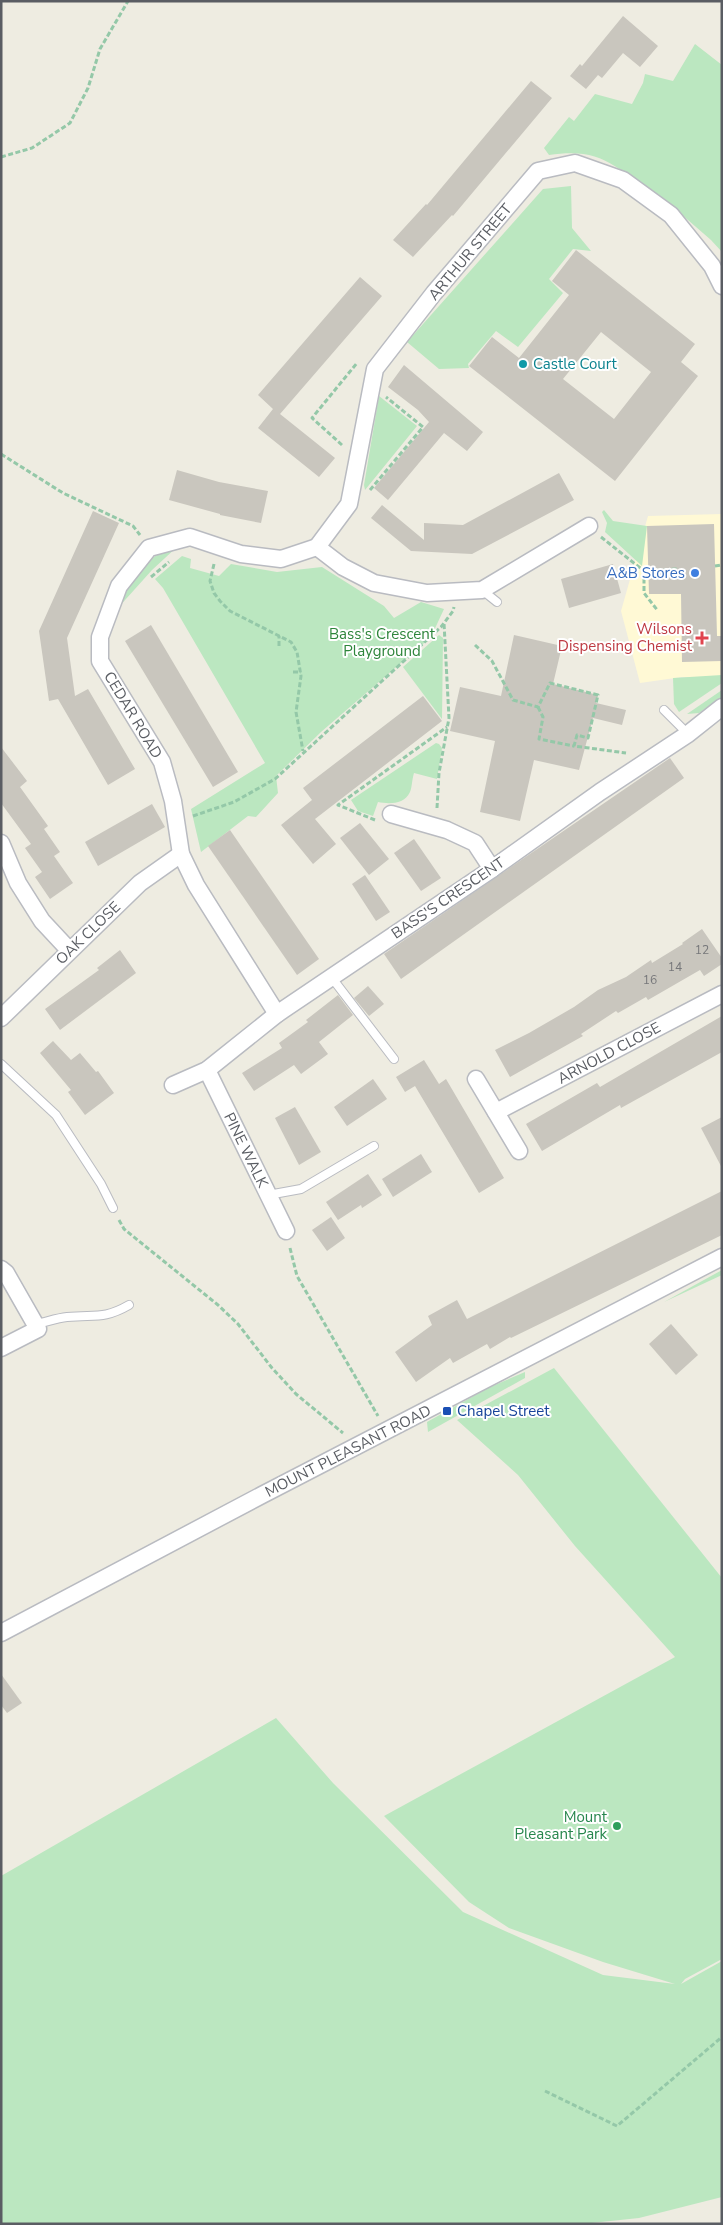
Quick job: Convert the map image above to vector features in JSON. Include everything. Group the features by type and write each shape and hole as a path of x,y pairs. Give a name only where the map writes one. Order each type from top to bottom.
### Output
{"street":[{"name":"ARTHUR STREET","path":"318,547 349,504 376,369 434,293 538,171 575,163 623,180 671,215 712,266 722,286"},
{"path":"149,548 190,537 241,554 281,559 318,547 343,567 374,583 427,593 482,590 589,526"},
{"name":"CEDAR ROAD","path":"149,548 119,586 100,637 100,661 162,762 173,801 181,854 196,885 277,1014"},
{"name":"BASS'S CRESCENT","path":"173,1085 207,1070 277,1014 492,869 600,792 688,734 722,707"},
{"path":"391,814 437,827 476,843 492,869"},
{"path":"1,843 18,884 42,921 69,950"},
{"name":"OAK CLOSE","path":"1,1018 140,883 181,854"},
{"name":"ARNOLD CLOSE","path":"496,1112 722,994"},
{"name":"PINE WALK","path":"207,1070 286,1231"},
{"path":"476,1079 519,1151"},
{"name":"MOUNT PLEASANT ROAD","path":"1,1633 722,1257"},
{"path":"1,1269 6,1274 38,1329 1,1348"}],"lane":[{"path":"482,590 497,602"},
{"path":"664,710 688,734"},
{"path":"332,978 394,1059"},
{"path":"1,1064 56,1115 101,1184 113,1208"},
{"path":"268,1195 301,1189 374,1146"},
{"path":"36,1324 64,1317 100,1317 129,1305"}],"path":[{"path":"1,157 32,148 70,123 88,88 100,49 128,1"},
{"path":"358,458 312,418 361,358"},
{"path":"349,504 366,495 422,427 372,386"},
{"path":"1,454 64,493 133,526 149,548"},
{"path":"589,526 644,572 677,569"},
{"path":"148,579 180,552 190,537"},
{"path":"219,546 210,581 214,593 230,611 291,642 297,652 301,672 296,712 303,751"},
{"path":"715,566 722,565"},
{"path":"644,572 644,593 658,611"},
{"path":"176,822 234,802 275,779 303,751 380,684 444,622 453,611 456,591"},
{"path":"437,827 439,773 449,718 444,622"},
{"path":"279,636 279,646"},
{"path":"475,645 492,661 514,700 538,707 544,717 539,739 624,754 631,748"},
{"path":"293,672 301,672"},
{"path":"538,707 550,684 598,694 588,738 577,735 574,746"},
{"path":"391,814 379,821 338,805 447,726"},
{"path":"113,1208 124,1229 218,1305 238,1324 272,1368 296,1394 359,1446"},
{"path":"286,1231 298,1276 370,1404 389,1431"},
{"path":"545,2091 617,2126 722,2037"}],"shaded area":[{"path":"722,514 722,677 682,677 640,683 621,611 648,516"}],"green space":[{"path":"695,44 722,65 722,252 711,240 658,194 655,198 608,162 583,154 549,155 544,148 569,117 574,121 595,94 632,104 643,83 645,74 673,81"},
{"path":"571,186 572,228 591,251 573,249 549,279 563,293 518,347 496,331 468,364 469,368 439,369 407,342 543,189"},
{"path":"379,396 417,426 365,490 364,485"},
{"path":"604,510 613,521 647,526 642,566 605,532 607,523 602,512"},
{"path":"178,546 152,570 117,609 128,588 147,562 166,550"},
{"name":"Bass's Crescent Playground","path":"182,556 191,559 190,568 219,576 231,564 277,572 322,567 384,606 394,618 421,602 444,609 431,637 321,732 276,776 278,793 256,817 248,816 201,852 191,809 265,763 163,588 155,579"},
{"path":"439,635 443,638 442,719 403,667"},
{"path":"722,675 722,683 679,712 674,704 673,678"},
{"path":"722,690 722,697 699,713 687,714"},
{"path":"436,743 442,748 437,779 414,773 411,790 404,799 391,803 378,802 373,816 358,811 351,800"},
{"path":"722,1270 722,1275 664,1302"},
{"path":"554,1368 722,1578 722,1959 685,1979 681,1984 722,1961 722,2197 639,2218 582,2224 1,2224 1,1876 276,1718 333,1783 463,1912 603,1975 675,1984 603,1962 509,1928 469,1902 384,1816 675,1657 575,1546 518,1475 457,1420"},
{"path":"525,1372 525,1378 428,1432 427,1422 488,1388"}],"building":[{"path":"623,16 658,46 640,67 623,53 602,78 598,75 586,89 570,76 580,64 582,66"},
{"path":"531,81 552,98 453,216 413,257 393,240 427,205"},
{"name":"Castle Court","path":"576,250 695,344 681,362 698,376 615,481 469,366 492,337 519,358 569,295 552,281","holes":["601,332 651,372 614,419 563,379"]},
{"path":"360,277 382,296 280,414 335,458 319,477 258,428 273,409 258,395"},
{"path":"404,365 483,432 467,451 444,433 388,500 374,488 429,422 418,410 388,387"},
{"path":"177,470 219,482 268,491 261,523 220,515 169,500"},
{"path":"559,473 574,500 472,554 411,551 371,518 382,505 424,540 424,523 463,525"},
{"path":"93,511 119,523 67,638 75,696 88,689 135,769 108,785 58,699 49,701 39,631"},
{"path":"714,524 717,636 722,636 722,661 682,662 681,594 649,594 647,526"},
{"path":"613,564 621,593 569,608 561,579"},
{"path":"151,625 238,772 213,787 125,641"},
{"path":"514,635 562,646 553,684 598,695 596,703 626,710 622,725 593,718 579,770 534,760 520,821 480,812 495,741 450,731 460,687 501,696"},
{"path":"423,696 442,721 315,819 336,844 313,864 281,825 312,800 303,788"},
{"path":"1,747 27,781 20,787 48,826 44,829 60,852 54,856 73,883 50,899 35,877 42,872 25,848 31,844 1,803"},
{"path":"670,758 684,778 401,979 384,954"},
{"path":"152,804 165,827 98,866 85,842"},
{"path":"360,823 389,859 369,875 340,838"},
{"path":"230,830 319,959 297,975 208,846"},
{"path":"414,839 441,878 421,891 394,853"},
{"path":"365,875 390,912 376,921 352,884"},
{"path":"702,929 722,958 722,964 704,976 700,970 648,1000 646,997 618,1013 616,1011 581,1034 583,1036 510,1077 495,1050 529,1033 574,1007 598,990 626,977 651,960 652,963 683,944"},
{"path":"120,950 136,973 60,1030 45,1009 99,970 97,968"},
{"path":"368,986 384,1004 369,1016 354,998"},
{"path":"338,995 353,1015 319,1042 328,1054 301,1074 294,1065 254,1091 242,1073 282,1048 279,1043 308,1022 306,1020"},
{"path":"722,1016 722,1052 621,1108 620,1105 542,1151 526,1124 597,1083 600,1087"},
{"path":"53,1041 71,1060 80,1053 96,1072 98,1071 114,1093 85,1115 68,1092 71,1090 40,1053"},
{"path":"424,1060 439,1084 446,1079 504,1178 479,1193 415,1086 405,1092 396,1077"},
{"path":"373,1079 387,1099 347,1126 334,1107"},
{"path":"295,1107 321,1152 299,1165 275,1118"},
{"path":"722,1117 722,1168 701,1128"},
{"path":"421,1154 432,1172 393,1197 382,1179"},
{"path":"368,1174 382,1195 362,1208 361,1205 338,1220 326,1202"},
{"path":"722,1191 722,1235 510,1337 490,1349 487,1344 453,1363 450,1358 416,1382 395,1352 432,1325 428,1316 457,1300 467,1319"},
{"path":"331,1217 345,1238 327,1251 312,1230"},
{"path":"671,1324 698,1355 676,1375 649,1344"},
{"path":"1,1674 22,1703 7,1713 1,1705"}],"place":[{"name":"Castle Court","path":"523,364"},
{"name":"A&B Stores","path":"695,573"},
{"name":"Wilsons Dispensing Chemist","path":"702,638"},
{"name":"Chapel Street","path":"447,1411"},
{"name":"Mount Pleasant Park","path":"617,1826"}]}
